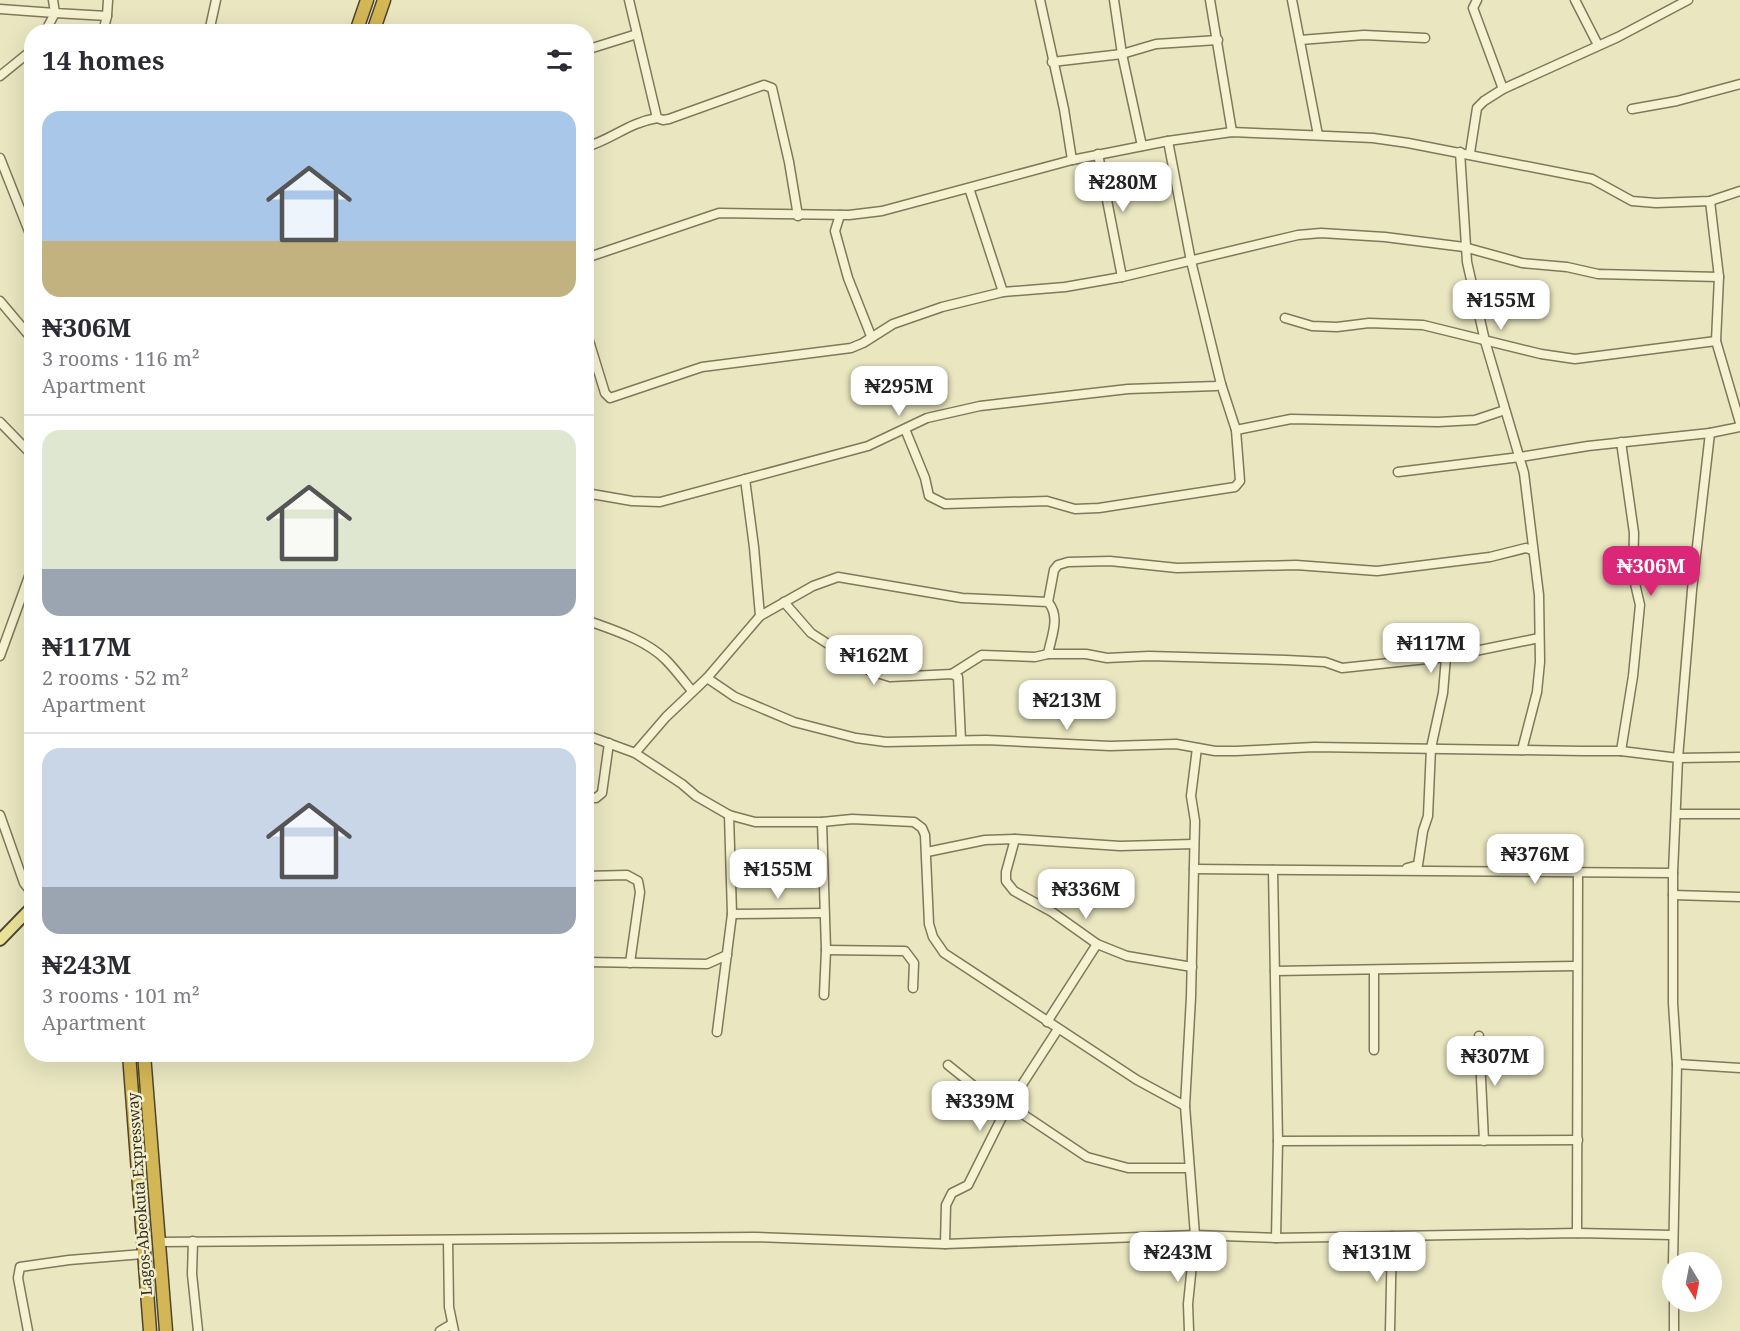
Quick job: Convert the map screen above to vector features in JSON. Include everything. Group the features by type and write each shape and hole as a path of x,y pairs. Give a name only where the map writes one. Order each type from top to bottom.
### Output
{"highway":[{"path":"376,24 384,0"},
{"path":"358,24 364,2"},
{"name":"Lagos-Abeokuta Expressway","path":"130,1062 150,1331"},
{"name":"Lagos-Abeokuta Expressway","path":"145,1062 166,1331"}],"main road":[{"path":"0,940 24,915"}],"street":[{"path":"49,24 55,13 53,0"},
{"path":"105,24 108,0"},
{"path":"211,24 216,0"},
{"path":"629,0 657,118"},
{"path":"1040,0 1064,109 1072,160"},
{"path":"1114,0 1122,54 1142,146"},
{"path":"1210,0 1232,132"},
{"path":"1292,0 1318,135"},
{"path":"1478,0 1473,8 1503,89"},
{"path":"1575,0 1598,45"},
{"path":"1470,153 1477,108 1503,89 1618,37 1688,0"},
{"path":"0,9 107,16"},
{"path":"594,47 637,34"},
{"path":"1300,40 1364,35 1425,38"},
{"path":"1052,62 1122,54 1156,44 1218,40"},
{"path":"0,76 24,56"},
{"path":"1632,108 1677,101 1740,84"},
{"path":"594,145 603,142 624,127 657,118 669,119 764,85 772,88 789,162 798,216"},
{"path":"594,255 719,213 798,216 882,211 1098,154 1232,132 1373,138 1470,153 1592,179 1632,201 1656,203 1710,201 1740,191"},
{"path":"905,429 925,478 929,496 945,504 1047,501 1075,509 1099,508 1235,487 1240,481 1236,430 1221,384 1191,261 1168,141"},
{"path":"1460,152 1464,247 1485,341 1524,473 1539,595 1537,692 1522,750"},
{"path":"1098,154 1122,277"},
{"path":"0,158 24,219"},
{"path":"969,188 1002,292"},
{"path":"1398,472 1621,442 1710,433 1740,425 1716,341 1719,277 1710,201"},
{"path":"840,215 835,231 848,278 871,336"},
{"path":"594,357 605,393 610,398 702,367 850,348 864,343 871,336 893,324 942,307 1002,292 1065,286 1122,277 1298,235 1321,233 1385,237 1464,247 1522,263 1567,267 1598,274 1719,277"},
{"path":"0,301 24,330"},
{"path":"1285,318 1312,326 1337,327 1369,323 1423,325 1541,354 1575,359 1716,341"},
{"path":"594,494 632,501 660,502 868,446 927,418 980,406 1128,389 1221,384"},
{"path":"1236,430 1291,419 1438,422 1475,420 1505,410"},
{"path":"0,422 24,447"},
{"path":"1673,1252 1677,1064 1673,1003 1673,873 1678,758 1692,590 1710,433"},
{"path":"1621,442 1634,533 1633,575 1640,605 1633,676 1621,751"},
{"path":"745,479 760,616"},
{"path":"1048,602 1054,570 1058,565 1068,562 1110,561 1177,568 1296,565 1377,571 1490,557 1526,548 1532,550"},
{"path":"635,753 707,678 760,616 838,577 962,598 1048,602 1053,607 1056,619 1048,654"},
{"path":"0,656 3,638 24,587"},
{"path":"784,602 811,633 870,671 890,676 952,674 958,677 961,740"},
{"path":"594,623 626,634 649,647 665,659 692,692"},
{"path":"952,674 982,655 1035,657 1048,654 1086,654 1107,658 1149,656 1286,660 1325,662 1342,668 1446,657 1539,638"},
{"path":"1398,871 1418,865 1423,831 1428,816 1431,748 1443,693 1446,657"},
{"path":"707,678 735,697 794,722 856,738 908,743 961,740 1110,746 1176,744 1236,751 1314,747 1621,751 1678,758 1740,757"},
{"path":"594,738 635,753 696,796 729,815 755,822 822,822 852,819 914,822 925,835 929,924 936,944 954,961 1047,1022 1137,1080 1185,1106"},
{"path":"594,798 602,793 609,743"},
{"path":"1189,1331 1188,1304 1195,1235 1185,1106 1192,967 1195,821 1191,796 1197,748"},
{"path":"1676,814 1740,814"},
{"path":"717,1032 732,914 729,815"},
{"path":"0,816 24,883"},
{"path":"822,822 823,913 826,950 824,995"},
{"path":"927,852 985,840 1015,839 1120,846 1194,844"},
{"path":"1015,839 1006,872 1008,886 1052,912 1097,944 1127,956 1192,967"},
{"path":"1194,869 1673,873"},
{"path":"1273,870 1278,1141 1276,1238"},
{"path":"1577,1233 1578,872"},
{"path":"594,876 627,875 638,881 640,892 630,963"},
{"path":"1673,895 1740,897"},
{"path":"732,914 823,913"},
{"path":"1047,1022 1097,944"},
{"path":"826,950 905,951 914,963 913,988"},
{"path":"594,962 707,964 727,955"},
{"path":"1275,971 1576,966"},
{"path":"1374,970 1374,1050"},
{"path":"945,1244 946,1205 952,1192 968,1185 1007,1108 1058,1029"},
{"path":"1479,1036 1484,1140"},
{"path":"1677,1064 1740,1068"},
{"path":"948,1065 1007,1108 1087,1157 1128,1168 1190,1168"},
{"path":"1278,1141 1578,1140"},
{"path":"159,1242 755,1237 945,1244 1195,1235 1276,1238 1577,1233 1672,1235"},
{"path":"1390,1331 1392,1236"},
{"path":"193,1240 192,1274 198,1331"},
{"path":"440,1331 453,1328 449,1307 448,1240"},
{"path":"28,1331 18,1278 20,1267 69,1260 143,1254"},
{"path":"1674,1312 1674,1331"}]}
